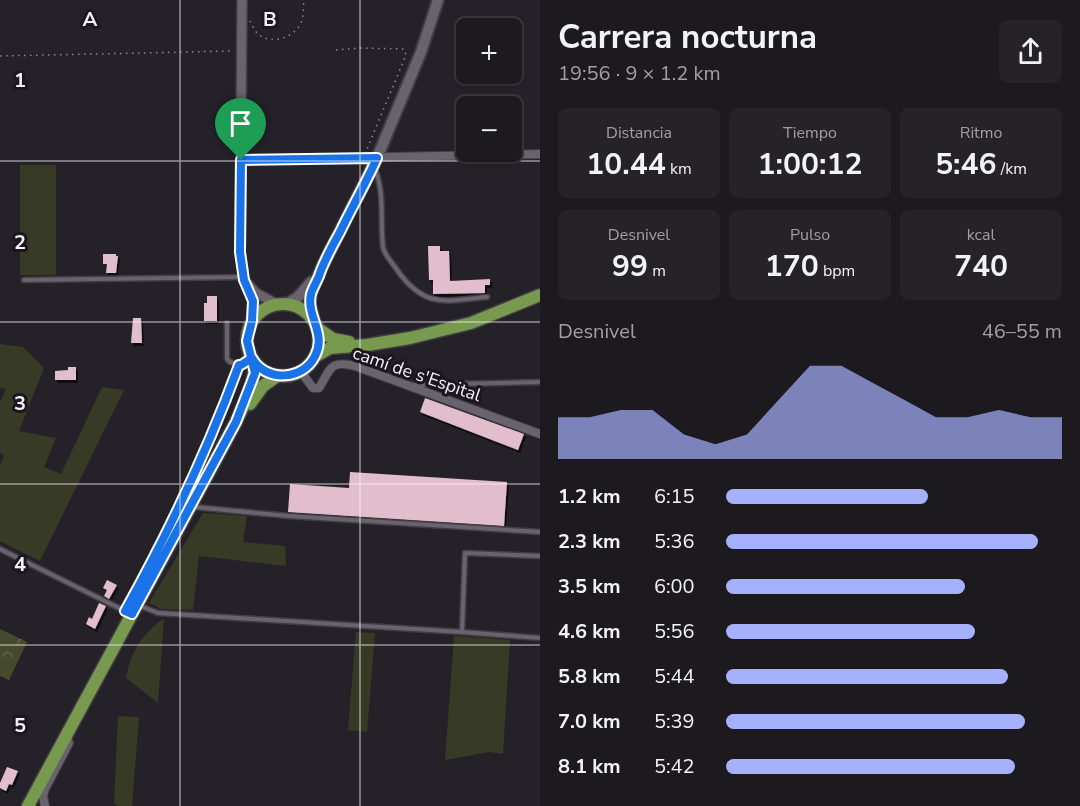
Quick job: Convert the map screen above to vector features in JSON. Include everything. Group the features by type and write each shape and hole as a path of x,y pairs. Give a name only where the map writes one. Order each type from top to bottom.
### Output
{"main road":[{"path":"316,356 319,345 310,305 311,293 321,267 376,162 421,52 438,0"},
{"path":"28,806 236,422 255,373 247,341 252,321 259,313 297,298 306,290 321,267"},
{"path":"253,360 264,371 284,376 301,372 316,356 330,348 410,338 471,323 540,294"},
{"path":"282,304 303,309 333,339 374,343"},
{"path":"236,422 260,390 277,376"}],"street":[{"path":"242,0 240,252 244,278 253,301 252,321"},
{"path":"241,160 363,158 376,162 540,154"},
{"path":"244,278 256,293 282,304"},
{"name":"camí de s'Espital","path":"301,372 313,388 319,388 330,369 340,363 355,366 540,434"},
{"path":"45,806 43,796 45,789 69,743 67,734"}],"lane":[{"path":"376,162 380,182 383,250 400,273 421,294 439,302 487,297"},
{"path":"24,280 244,278"},
{"path":"227,323 227,359 239,365 253,360"},
{"path":"406,385 540,382"},
{"path":"190,507 289,516 540,532"},
{"path":"1,551 135,609 158,613 540,639"},
{"path":"462,632 465,553 540,556"}],"path":[{"path":"250,20 257,34 269,39 291,36 302,22 304,0"},
{"path":"336,50 402,47 405,49 406,55 363,158"},
{"path":"0,56 242,51"},
{"path":"170,523 198,464 239,365"}],"green space":[{"path":"20,165 56,165 56,275 20,275"},
{"path":"0,344 23,347 44,368 19,431 56,438 44,467 61,474 102,387 124,390 40,561 0,541 0,465 4,455 0,453 0,402 6,389 0,388"},
{"path":"203,513 247,516 243,542 285,546 286,566 199,556 193,610 161,609 149,603"},
{"path":"164,618 158,703 126,678 134,651 149,631"},
{"path":"0,629 27,642 9,680 0,676"},
{"path":"356,632 375,633 367,732 348,730"},
{"path":"454,636 510,640 503,754 489,752 445,760"},
{"path":"118,716 139,717 132,806 118,806 114,803"}],"building":[{"path":"428,246 440,246 440,251 449,251 450,281 490,279 490,285 485,285 485,293 433,294 433,280 429,280"},
{"path":"103,254 118,256 116,273 106,273 107,264 103,264"},
{"path":"207,296 217,296 217,321 204,321 204,303 207,303"},
{"path":"133,318 141,318 142,343 131,343"},
{"path":"68,367 76,367 76,380 55,380 55,371 68,370"},
{"path":"425,398 524,434 518,450 420,412"},
{"path":"350,472 507,482 504,526 288,512 290,484 349,488"},
{"path":"107,580 117,585 109,599 104,596 107,590 103,588"},
{"path":"99,603 106,606 95,629 86,624 89,617 92,619"},
{"path":"7,767 18,771 12,785 9,784 6,791 0,788 0,783"}],"route":[{"path":"241,160 241,268 253,301 252,321 247,341 254,362 255,373 236,422 132,614 125,611 190,483 239,365 252,358 254,362 264,371 284,376 301,372 316,356 319,332 311,313 311,293 321,267 377,158 241,160"}]}
